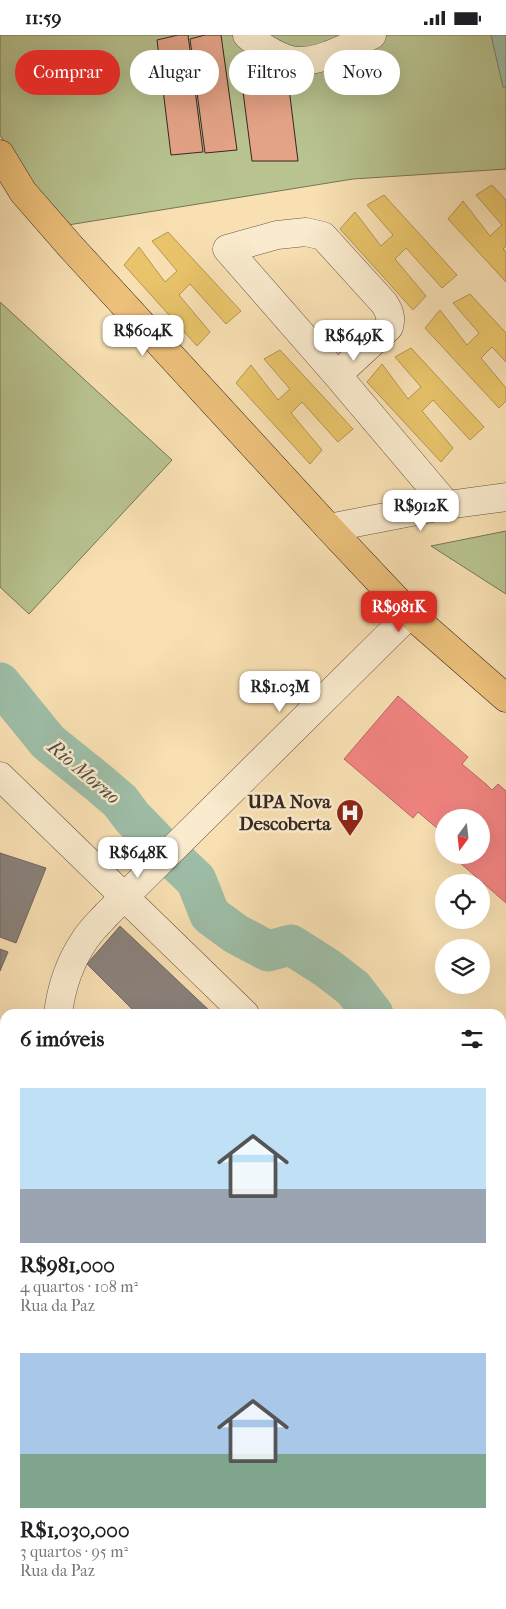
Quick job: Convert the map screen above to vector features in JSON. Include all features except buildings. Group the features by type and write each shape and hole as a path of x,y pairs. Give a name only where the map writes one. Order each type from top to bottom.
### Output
{"main road":[{"path":"0,154 23,192 71,247 329,528 410,614 506,698"}],"street":[{"path":"247,35 258,45 291,60 317,59 346,48 372,35"},
{"path":"337,375 388,327 391,319 384,303 323,237 306,232 277,235 227,249 447,505"},
{"path":"329,528 447,505 506,497"},
{"path":"59,1009 70,970 85,939 107,914 410,614"},
{"path":"0,776 132,889 240,1009"}],"shaded area":[{"path":"0,35 506,35 506,169 353,179 68,225 21,169 0,135"},
{"path":"491,35 506,35 506,87 503,87"},
{"path":"0,302 172,460 29,614 0,587"},
{"path":"506,531 506,594 431,546"}],"waterway":[{"name":"Rio Morno","path":"0,683 48,742 120,801 132,817 196,880 210,915 236,934 268,951 291,945 327,968 353,988 369,1009"}],"place":[{"name":"UPA Nova Descoberta","path":"350,837"}]}
